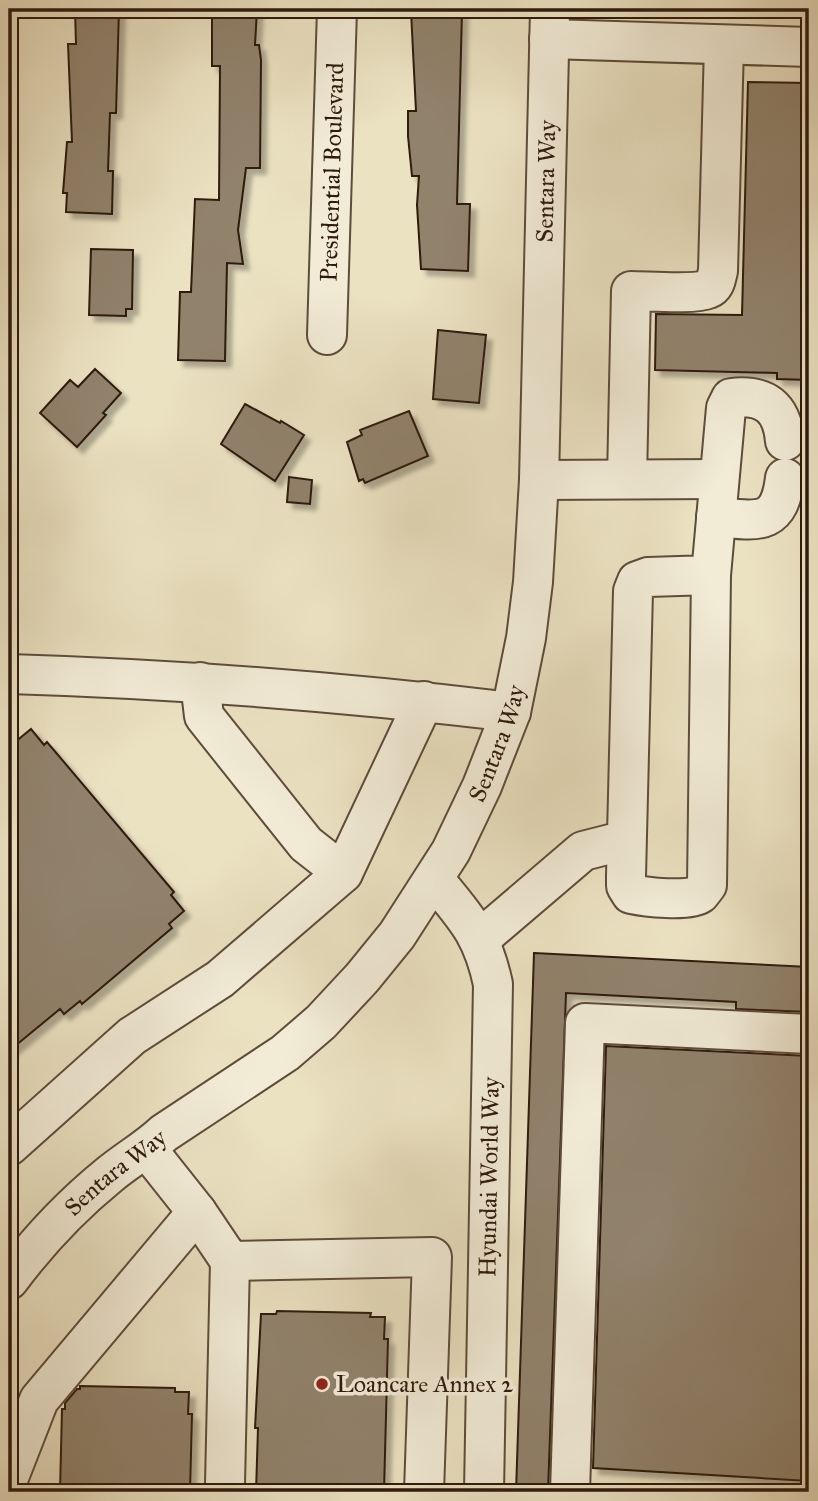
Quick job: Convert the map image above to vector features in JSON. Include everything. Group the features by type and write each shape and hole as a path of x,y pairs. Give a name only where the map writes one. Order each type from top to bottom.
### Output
{"street":[{"name":"Presidential Boulevard","path":"327,335 337,9"},
{"path":"549,24 724,45 809,47"},
{"name":"Sentara Way","path":"9,1280 28,1254 70,1209 111,1174 147,1149 164,1133 285,1053 321,1022 397,935 434,879 482,786 510,712 526,638 533,582 539,480 549,24"},
{"path":"627,479 631,291 709,289 715,284 718,271 724,45"},
{"path":"712,575 648,577 637,581 633,592 626,839 626,886 631,894 691,898 700,894 707,885 712,575 718,479 726,408 731,398 744,396 769,404 783,423 785,459 781,502 772,513 751,520 716,517"},
{"path":"539,480 718,479"},
{"path":"9,674 200,682 424,701 510,712"},
{"path":"200,682 204,716 306,844 343,873"},
{"path":"9,1146 132,1036 220,979 343,873 424,701"},
{"path":"480,939 583,851 626,839"},
{"name":"Hyundai World Way","path":"434,879 480,939 494,984 484,1492"},
{"path":"570,1492 585,1023 809,1034"},
{"path":"147,1149 197,1212 230,1261 225,1485"},
{"path":"9,1477 39,1400 197,1212"},
{"path":"424,1492 432,1257"},
{"path":"230,1261 487,1258"}],"building":[{"path":"75,9 119,9 116,113 110,113 108,171 113,171 112,214 66,212 67,193 63,193 67,142 72,142 68,44 76,44"},
{"path":"212,9 257,9 255,45 259,45 261,60 260,168 246,168 238,230 243,264 227,263 225,361 178,360 180,292 191,292 195,199 219,200 220,66 212,66"},
{"path":"411,11 462,12 457,204 470,204 468,271 421,269 417,205 419,176 412,176 408,136 408,111 416,111"},
{"path":"748,82 809,83 809,380 777,379 777,373 655,370 656,314 742,315"},
{"path":"91,249 133,250 132,309 126,309 126,316 89,315"},
{"path":"438,330 486,335 479,403 433,399"},
{"path":"95,369 121,393 103,413 106,415 77,447 40,413 70,380 78,387"},
{"path":"245,404 304,435 275,481 221,444"},
{"path":"409,411 428,456 365,483 363,479 359,481 347,442 362,435 360,430"},
{"path":"289,477 312,480 310,504 287,502"},
{"path":"31,729 44,745 47,742 174,892 171,895 184,911 169,924 172,928 82,1004 80,1001 64,1014 60,1009 9,1051 9,747"},
{"path":"534,953 809,967 809,1012 736,1009 736,1002 566,993 548,1492 516,1492"},
{"path":"606,1046 809,1056 809,1481 593,1468"},
{"name":"Loancare Annex 2","path":"277,1311 371,1313 370,1317 385,1317 384,1339 388,1339 384,1492 256,1492 258,1428 255,1428 261,1314 276,1314"},
{"path":"80,1386 175,1388 175,1392 189,1392 188,1414 192,1414 190,1492 60,1492 62,1409 65,1409 65,1403"}],"place":[{"name":"Loancare Annex 2","path":"322,1384"}]}
